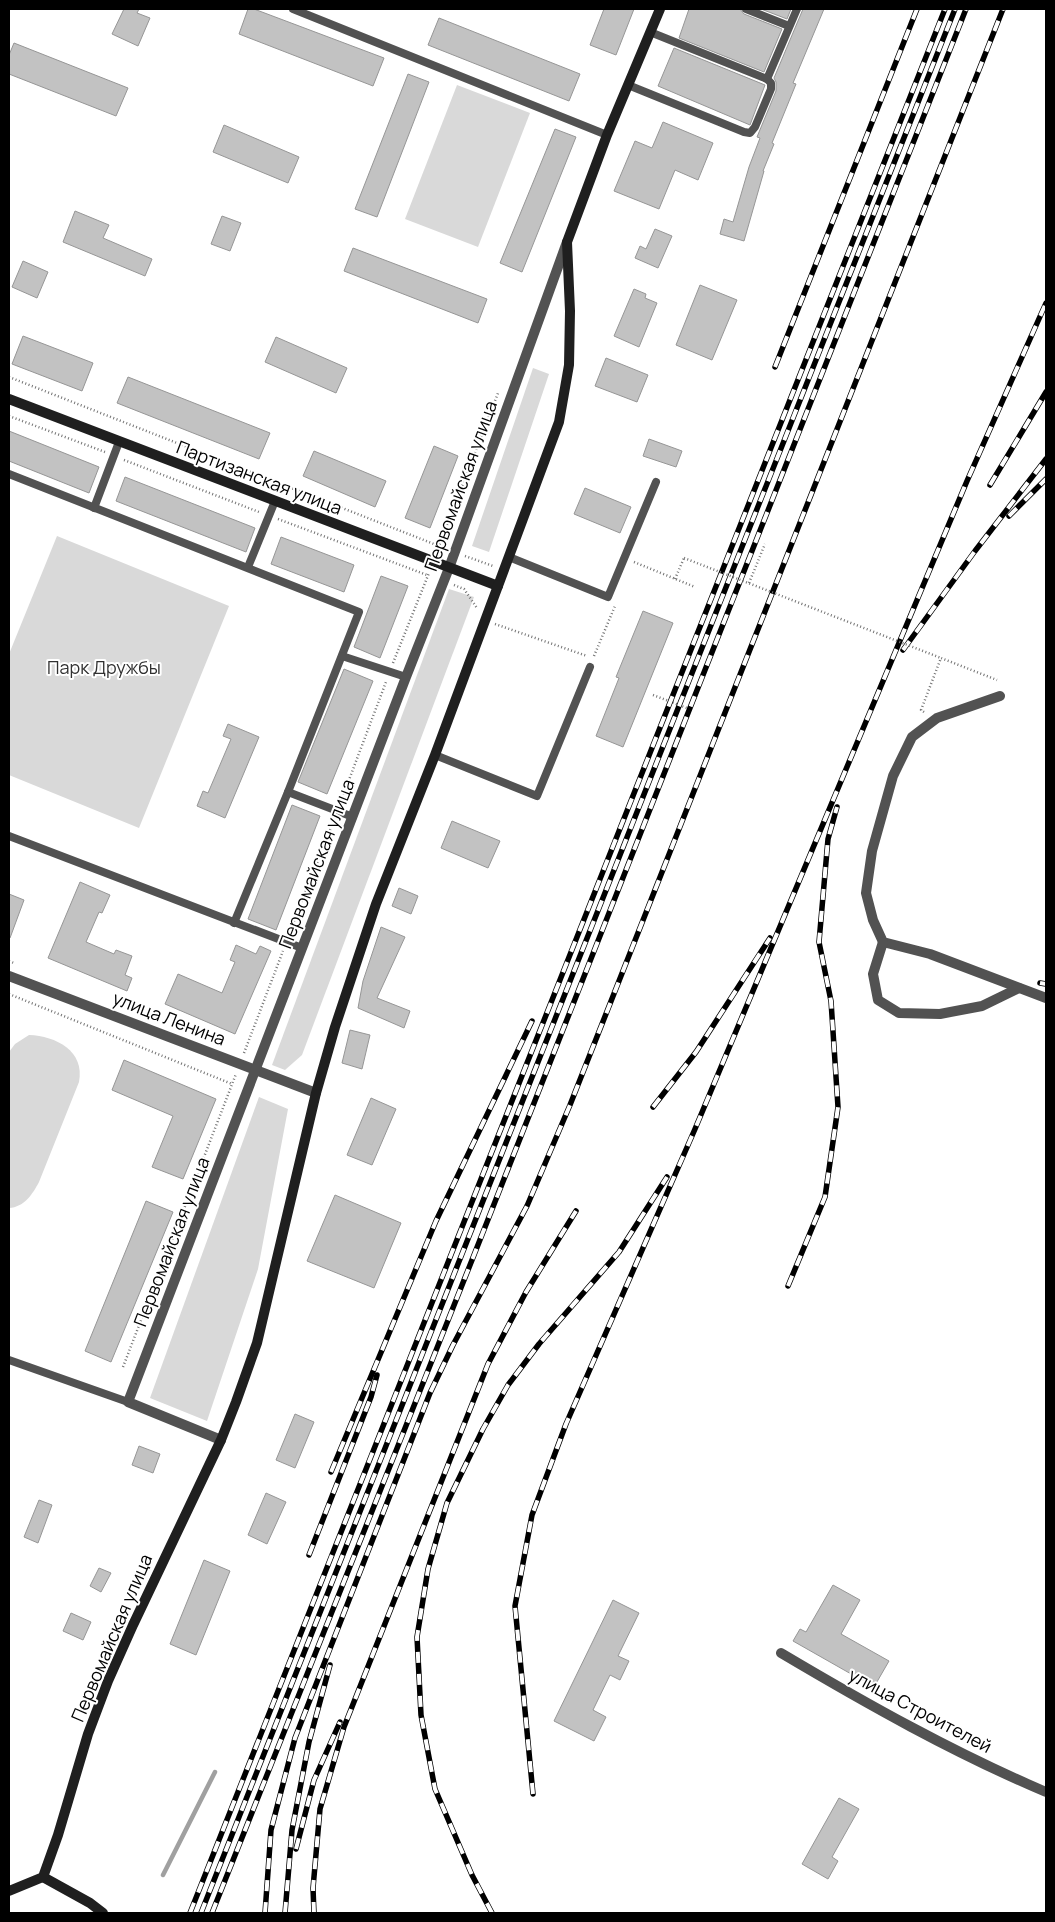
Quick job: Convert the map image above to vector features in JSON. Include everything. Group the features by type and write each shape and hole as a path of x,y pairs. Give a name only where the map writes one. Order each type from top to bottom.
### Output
{"main road":[{"name":"Первомайская улица","path":"43,1877 58,1835 88,1734 108,1681 221,1440 257,1343 316,1093 335,1027 376,904 435,755 559,422 569,365 570,310 567,242 607,135 660,9"},
{"name":"Партизанская улица","path":"9,399 498,586"},
{"path":"9,1891 43,1877 90,1903 103,1913"}],"street":[{"name":"Первомайская улица","path":"128,1402 449,568 567,242"},
{"path":"1000,696 937,718 912,737 893,776 872,851 866,893 873,920 883,942 873,974 878,1000 899,1013 940,1014 982,1006 1019,988"},
{"path":"883,942 930,954 1046,998"},
{"name":"улица Ленина","path":"9,976 316,1093"},
{"path":"128,1402 221,1440"},
{"name":"улица Строителей","path":"781,1653 874,1707 1006,1775 1046,1792"}],"lane":[{"path":"293,9 607,135"},
{"path":"746,9 789,26"},
{"path":"767,79 797,9"},
{"path":"628,86 750,133 755,127 771,89 771,83 767,79 650,32"},
{"path":"94,508 120,442"},
{"path":"9,474 359,612 234,923"},
{"path":"509,557 608,597 656,482"},
{"path":"248,567 274,501"},
{"path":"342,656 406,677"},
{"path":"435,755 537,796 590,667"},
{"path":"288,792 352,817"},
{"path":"9,836 302,948"},
{"path":"9,1361 128,1402"}],"path":[{"path":"9,377 455,552 494,566 509,557"},
{"path":"123,1367 498,390"},
{"path":"9,416 464,589 485,621 593,658 615,606"},
{"path":"749,583 765,544"},
{"path":"675,579 684,558 997,680"},
{"path":"634,562 695,587"},
{"path":"921,710 941,658"},
{"path":"652,695 692,710"},
{"path":"9,994 232,1084"}],"green space":[{"path":"457,85 530,113 478,247 405,219"},
{"path":"533,368 549,374 489,552 472,546"},
{"name":"Парк Дружбы","path":"57,536 229,606 139,828 9,775 9,654"},
{"path":"449,589 474,597 302,1055 285,1070 272,1065"},
{"path":"29,1035 49,1038 66,1047 78,1062 80,1071 79,1082 39,1182 23,1203 9,1208 9,1052 15,1044"},
{"path":"259,1097 288,1109 258,1269 207,1421 150,1398"}],"building":[{"path":"124,9 139,9 137,13 150,18 138,46 112,34"},
{"path":"248,9 254,9 384,58 373,86 239,34"},
{"path":"604,9 634,9 616,55 590,45"},
{"path":"689,9 740,9 744,14 782,29 764,72 679,38"},
{"path":"761,9 791,9 787,19"},
{"path":"803,9 824,9 793,83 796,84 772,143 774,144 763,171 744,241 720,234 724,219 733,222 749,167 760,138 757,137 776,91 774,78"},
{"path":"439,18 580,74 569,101 428,45"},
{"path":"14,43 128,88 116,116 9,74 9,55"},
{"path":"674,48 765,85 750,125 658,86"},
{"path":"408,74 429,82 377,217 355,209"},
{"path":"663,122 713,143 698,180 675,170 659,209 614,191 635,141 652,148"},
{"path":"224,125 299,157 288,183 213,152"},
{"path":"555,129 576,137 522,272 500,263"},
{"path":"75,211 109,225 103,238 152,259 145,276 63,242"},
{"path":"222,216 241,223 230,251 211,244"},
{"path":"655,229 672,236 658,268 635,258 640,246 646,249"},
{"path":"353,248 487,299 478,323 344,271"},
{"path":"23,261 48,272 37,298 12,287"},
{"path":"700,285 737,300 712,360 676,345"},
{"path":"634,289 646,294 645,298 657,303 639,347 614,336"},
{"path":"23,336 93,363 82,391 12,364"},
{"path":"276,337 347,368 336,393 265,362"},
{"path":"606,358 648,375 637,402 595,386"},
{"path":"128,377 270,433 259,459 117,403"},
{"path":"9,431 99,467 89,493 9,461"},
{"path":"649,439 682,451 676,467 643,456"},
{"path":"434,446 458,456 430,528 405,518"},
{"path":"314,451 386,481 375,507 303,476"},
{"path":"125,477 255,528 246,552 116,501"},
{"path":"585,488 631,507 620,533 574,514"},
{"path":"281,537 354,565 344,592 271,564"},
{"path":"381,576 408,586 380,658 354,647"},
{"path":"643,611 673,623 623,747 596,736 619,678 616,677"},
{"path":"344,669 373,681 327,794 298,782"},
{"path":"228,724 259,737 225,818 197,806 203,791 208,793 231,739 223,736"},
{"path":"292,805 320,816 276,930 248,919"},
{"path":"452,821 500,841 488,868 441,848"},
{"path":"80,882 110,895 102,913 99,912 86,942 114,954 116,950 132,956 125,975 132,978 127,991 48,958"},
{"path":"399,888 418,896 411,914 392,906"},
{"path":"9,894 24,900 10,938 9,937"},
{"path":"381,927 405,937 377,998 410,1011 404,1028 358,1008 363,981"},
{"path":"236,945 256,954 260,946 271,951 235,1034 165,1004 178,974 222,993 235,962 230,960"},
{"path":"350,1030 370,1035 362,1069 342,1063"},
{"path":"124,1060 216,1099 183,1179 152,1167 173,1116 112,1090"},
{"path":"371,1098 396,1109 372,1165 347,1155"},
{"path":"335,1195 401,1223 374,1288 307,1261"},
{"path":"146,1201 173,1212 111,1362 85,1351"},
{"path":"295,1414 314,1422 295,1468 276,1460"},
{"path":"139,1446 160,1454 153,1473 132,1465"},
{"path":"266,1493 286,1502 267,1544 248,1535"},
{"path":"39,1500 52,1505 38,1543 24,1537"},
{"path":"204,1560 230,1571 196,1655 170,1644"},
{"path":"99,1568 111,1573 101,1592 90,1586"},
{"path":"833,1585 860,1600 841,1634 889,1661 874,1687 793,1641 800,1629 806,1632"},
{"path":"613,1600 639,1613 618,1656 629,1661 620,1680 610,1675 593,1710 606,1717 594,1741 554,1721"},
{"path":"71,1613 91,1622 83,1640 63,1631"},
{"path":"839,1798 859,1809 832,1857 838,1861 828,1879 802,1864"}],"waterway":[{"path":"163,1875 215,1772"}],"railway":[{"path":"775,367 917,9"},
{"path":"190,1913 945,9"},
{"path":"201,1913 955,9"},
{"path":"212,1913 966,9"},
{"path":"265,1913 271,1830 295,1738 430,1393 453,1345 527,1206 570,1105 1003,9"},
{"path":"533,1794 515,1606 532,1515 566,1424 695,1129 967,481 1046,303"},
{"path":"990,485 1046,392"},
{"path":"903,650 975,551 1046,459"},
{"path":"1009,516 1046,479"},
{"path":"788,1286 825,1197 838,1107 831,1001 819,942 828,839 837,807"},
{"path":"653,1107 696,1052 770,938"},
{"path":"1040,983 1046,984"},
{"path":"331,1472 436,1221 532,1021"},
{"path":"492,1913 472,1875 435,1789 421,1715 417,1637 428,1569 447,1503 483,1429 508,1385 539,1344 619,1252 667,1177"},
{"path":"314,1913 313,1888 320,1809 344,1727 488,1364 526,1292 576,1211"},
{"path":"309,1555 371,1397 377,1375"},
{"path":"285,1913 292,1830 309,1742 330,1665"},
{"path":"296,1849 314,1780 340,1722"}]}
